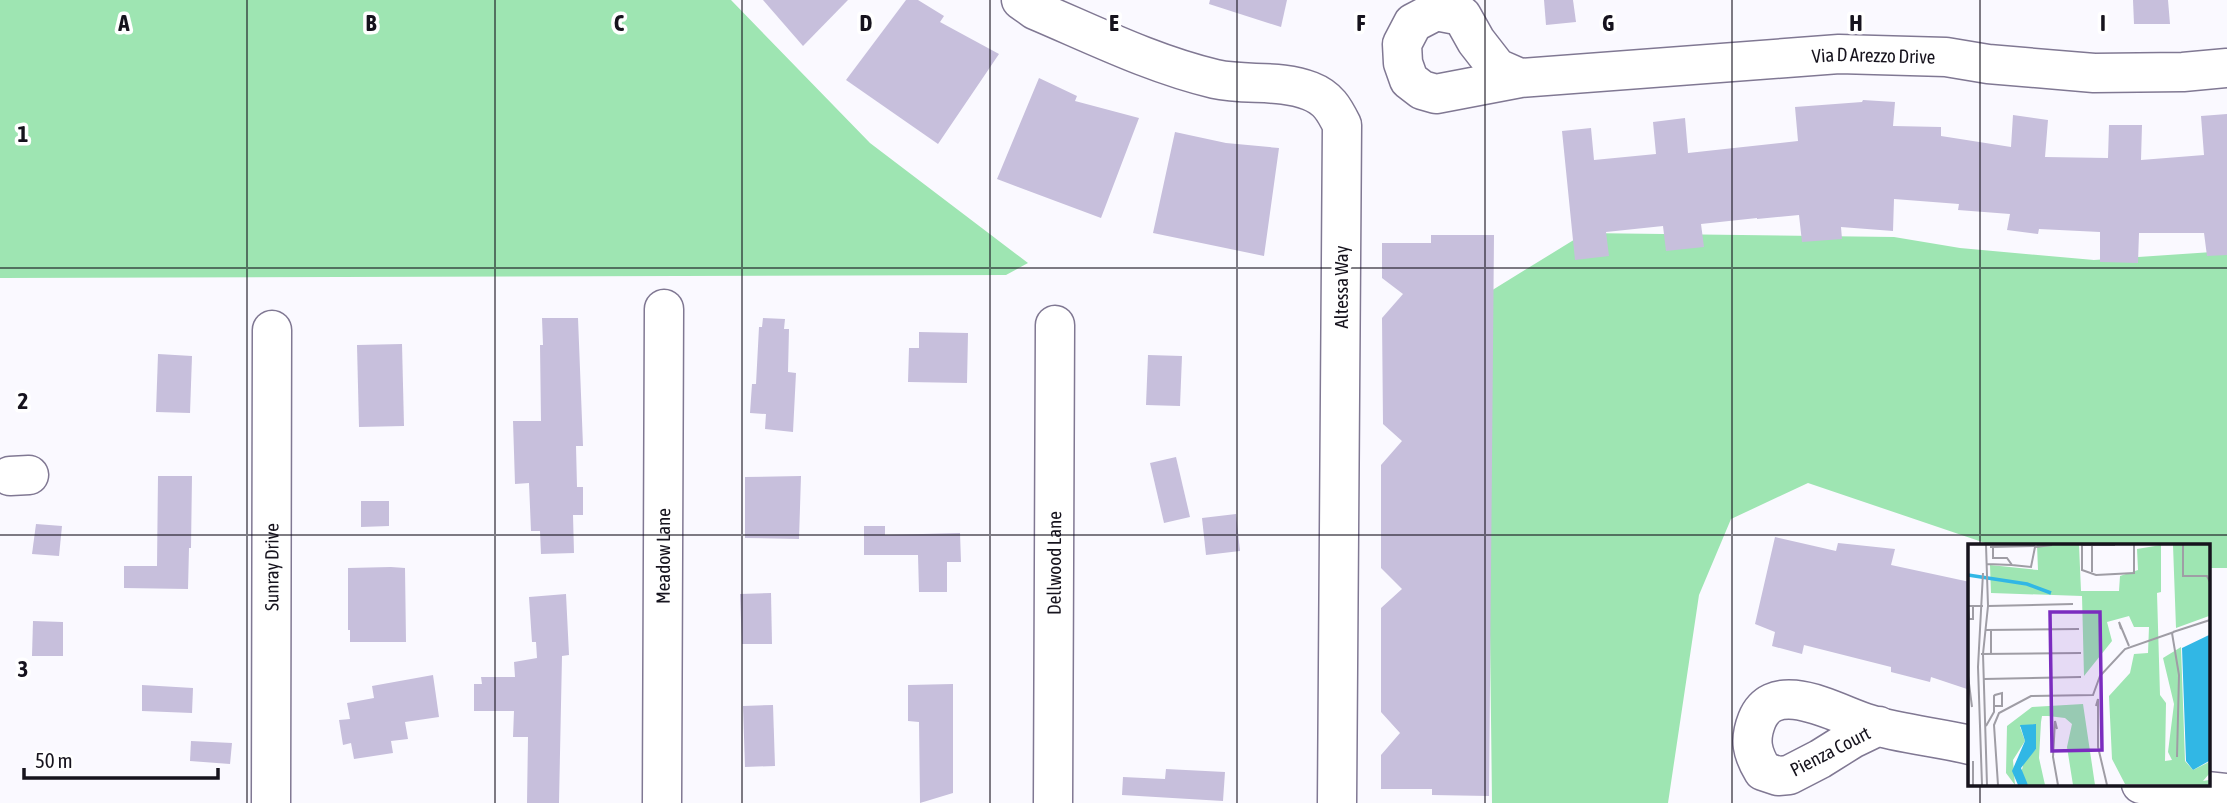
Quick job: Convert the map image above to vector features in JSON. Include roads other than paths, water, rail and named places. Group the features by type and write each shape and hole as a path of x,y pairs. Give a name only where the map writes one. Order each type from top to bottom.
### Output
{"street":[{"name":"Altessa Way","path":"1021,0 1035,10 1146,58 1217,79 1284,85 1311,91 1331,103 1342,125 1337,803"},
{"name":"Via D Arezzo Drive","path":"1520,78 1863,54 1947,57 1988,64 2094,73 2183,72 2227,68"},
{"name":"Meadow Lane","path":"662,803 664,309"},
{"name":"Dellwood Lane","path":"1053,803 1055,325"},
{"name":"Sunray Drive","path":"271,803 272,330"},
{"name":"Pienza Court","path":"1879,726 1968,746"},
{"path":"2160,786 2227,793"}]}
